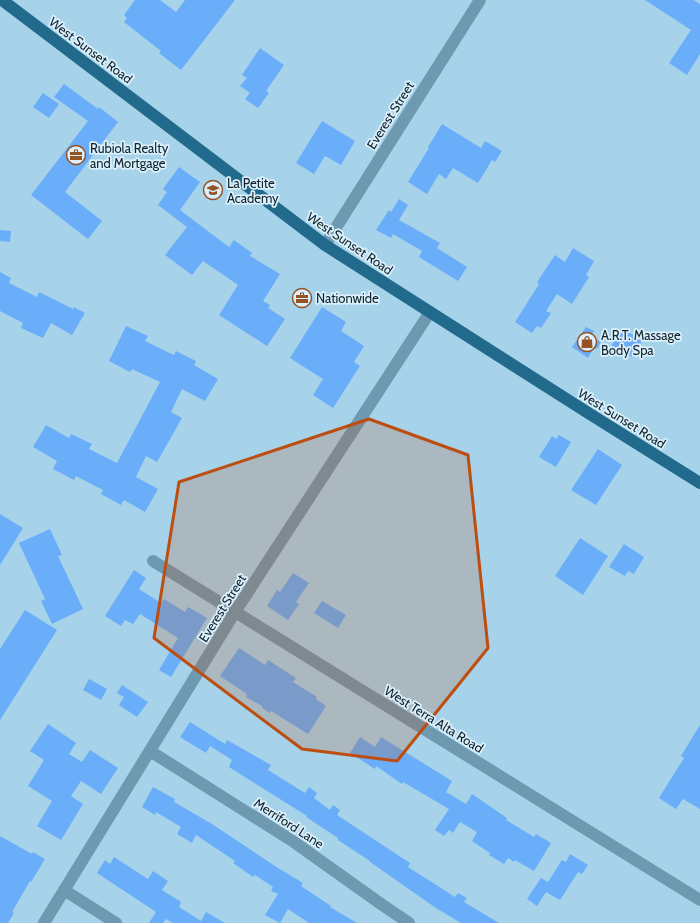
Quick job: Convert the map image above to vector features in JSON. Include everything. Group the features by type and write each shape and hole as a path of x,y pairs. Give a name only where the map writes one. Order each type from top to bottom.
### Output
{"main road":[{"name":"West Sunset Road","path":"2,0 325,245 700,483"}],"street":[{"name":"Everest Street","path":"325,245 480,0"},
{"name":"Everest Street","path":"44,923 235,612 430,312"},
{"name":"West Terra Alta Road","path":"153,561 700,900"},
{"name":"Merriford Lane","path":"150,751 294,842 409,923"},
{"path":"64,890 116,923"}],"highlighted area":[{"path":"369,419 468,455 488,648 397,761 302,749 154,638 179,482"}],"building":[{"path":"135,0 160,0 176,12 185,0 235,0 181,70 159,53 161,51 124,22 127,18 124,15"},
{"path":"645,0 694,0 700,4 700,54 687,75 669,63 691,30"},
{"path":"260,48 284,65 266,91 269,93 258,108 245,99 250,93 240,86 247,78 242,75"},
{"path":"64,84 98,109 99,107 118,122 65,192 102,221 88,239 31,195 88,121 54,97"},
{"path":"43,93 59,104 49,118 33,107"},
{"path":"322,121 355,141 341,165 325,156 314,174 296,163"},
{"path":"442,124 481,148 485,141 502,151 495,162 492,160 478,183 453,168 446,179 439,174 427,194 408,182"},
{"path":"179,167 200,182 180,210 229,247 234,240 252,253 250,256 280,274 263,301 270,305 268,308 285,319 267,346 219,315 238,285 203,261 192,275 165,255 187,227 158,205 167,192 163,189"},
{"path":"399,199 408,205 399,220 440,243 437,248 467,267 458,281 419,257 422,251 393,234 391,238 376,230 389,210 391,212"},
{"path":"0,230 11,231 10,242 0,241"},
{"path":"573,248 594,261 586,275 589,277 572,304 557,294 546,311 551,313 541,328 537,326 532,333 515,322 539,284 537,282 555,255 565,262"},
{"path":"0,272 11,278 9,283 37,297 39,292 73,309 74,307 85,313 72,335 51,323 43,338 21,328 23,323 0,311"},
{"path":"322,307 346,322 341,331 364,346 354,362 360,366 333,408 313,395 323,379 290,358"},
{"path":"126,326 148,336 145,341 174,355 176,351 196,361 194,365 218,379 205,401 182,389 171,412 182,418 157,462 146,456 136,477 158,489 145,512 124,500 121,505 101,494 103,490 76,476 74,480 53,469 57,461 33,447 46,425 69,438 71,434 92,444 89,449 117,463 160,382 132,369 130,372 109,361"},
{"path":"586,327 594,331 591,336 601,342 597,349 594,348 588,358 572,347"},
{"path":"622,328 642,341 632,357 624,352 621,357 609,350"},
{"path":"559,435 571,442 556,467 539,457 552,436 556,439"},
{"path":"598,449 622,465 596,505 571,490"},
{"path":"0,514 23,528 0,565"},
{"path":"50,529 62,555 58,556 83,609 52,624 41,601 45,599 19,543"},
{"path":"580,538 608,556 583,595 555,576"},
{"path":"624,544 644,557 634,574 628,571 625,576 609,567"},
{"path":"134,570 146,578 139,589 161,603 164,599 185,612 188,607 207,618 171,677 159,670 178,638 140,614 133,624 125,620 121,626 105,616"},
{"path":"293,573 309,583 296,602 299,604 288,620 267,606 277,590 280,592"},
{"path":"322,601 346,615 338,628 314,613"},
{"path":"25,610 57,630 0,720 0,649"},
{"path":"239,648 265,665 268,660 296,678 293,682 317,697 316,699 326,706 308,734 271,711 270,713 262,708 262,706 246,697 247,694 220,676"},
{"path":"89,679 107,689 101,700 83,690"},
{"path":"122,685 148,702 137,717 119,705 124,697 117,693"},
{"path":"190,722 225,744 227,740 271,765 268,770 305,793 309,787 317,793 314,798 330,810 333,805 340,810 337,815 410,863 408,867 455,897 458,893 467,898 464,902 499,923 461,923 436,908 338,840 338,838 306,817 307,816 229,767 232,760 210,746 206,753 180,737"},
{"path":"48,724 76,743 69,754 82,762 90,750 118,768 101,794 81,781 71,796 83,804 61,840 37,826 52,801 28,786 44,760 30,751"},
{"path":"700,725 700,809 683,799 676,809 659,798 684,758 681,756"},
{"path":"360,737 375,747 381,737 452,781 446,792 466,804 472,794 507,818 506,820 534,837 536,834 551,843 534,871 515,860 514,862 508,858 504,864 489,855 490,853 472,841 477,832 460,822 453,833 449,830 444,836 435,830 449,809 403,782 402,784 376,766 375,769 350,753"},
{"path":"153,787 175,799 174,802 212,824 303,883 301,886 331,906 330,907 357,923 309,923 288,909 280,923 265,915 278,894 271,891 273,887 255,875 253,877 233,863 235,861 196,835 192,843 177,834 181,827 156,812 155,815 142,807"},
{"path":"0,836 32,854 33,852 45,859 12,912 14,913 8,923 0,923"},
{"path":"570,854 588,865 582,874 578,872 560,900 546,892 537,906 527,899 541,878 548,882 562,860 566,862"},
{"path":"114,857 148,879 153,871 168,881 162,890 181,902 179,907 201,921 206,912 225,923 173,923 166,919 163,923 149,923 156,912 97,873 105,860 110,864"}],"place":[{"name":"Rubiola Realty and Mortgage","path":"76,155"},
{"name":"La Petite Academy","path":"213,190"},
{"name":"Nationwide","path":"302,298"},
{"name":"A.R.T. Massage Body Spa","path":"587,342"}]}
